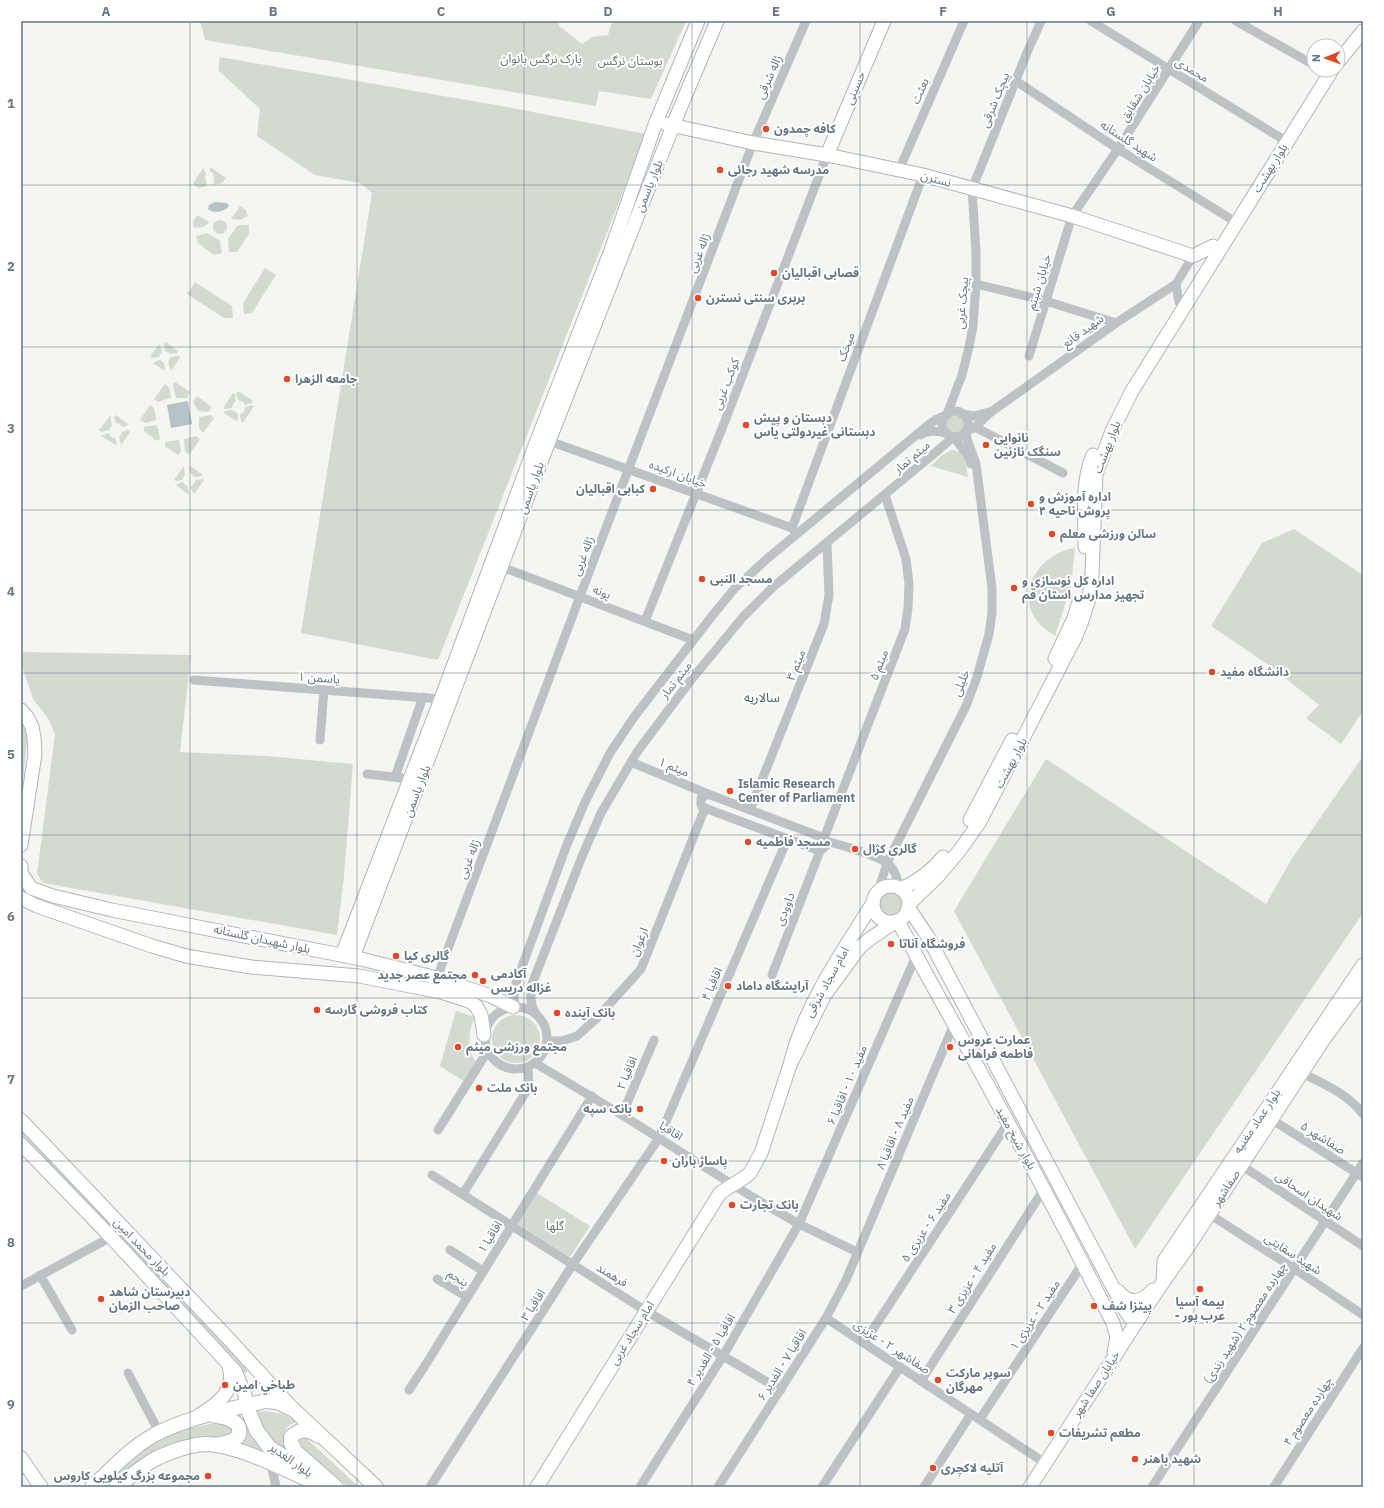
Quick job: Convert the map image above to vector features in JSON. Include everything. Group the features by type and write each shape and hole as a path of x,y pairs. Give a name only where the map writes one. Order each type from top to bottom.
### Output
{"main road":[{"path":"92,1487 134,1449 159,1432 192,1419 266,1401 276,1402 294,1410 376,1487"},
{"name":"بلوار الغدیر","path":"246,1405 257,1431 269,1447 332,1487"},
{"path":"210,1415 230,1419 239,1427 240,1434 237,1438 214,1445"},
{"path":"328,1442 316,1434 304,1430 296,1432 291,1437 291,1443 296,1451 336,1487"},
{"path":"117,1487 159,1457 193,1446 206,1444 224,1446 324,1487"}],"street":[{"name":"بلوار یاسمن","path":"354,938 410,779 446,701 536,443 610,253 656,122 698,21"},
{"name":"بلوار یاسمن","path":"347,956 446,701 502,567 549,440 673,126 717,21"},
{"name":"ژاله شرقی","path":"753,143 806,21"},
{"name":"حسینی","path":"827,155 884,21"},
{"name":"بعثت","path":"899,170 964,21"},
{"name":"پیچک شرقی","path":"972,189 1041,21"},
{"name":"محمدی","path":"1091,21 1168,70 1281,138"},
{"name":"خیابان شقایق","path":"1072,216 1118,150 1199,21"},
{"path":"1236,21 1306,60"},
{"path":"1346,42 1363,22"},
{"path":"1346,52 1363,31"},
{"name":"بلوار بهشت","path":"900,889 917,881 934,868 954,844 972,818 1059,651 1074,618 1080,599 1084,573 1085,498 1087,472 1091,460 1125,388 1318,78"},
{"name":"بلوار بهشت","path":"909,906 938,876 960,850 979,823 1075,638 1089,598 1092,575 1096,474 1112,431 1132,391 1327,78"},
{"name":"شهید گلستانه","path":"1016,81 1118,150 1231,219"},
{"name":"نسترن","path":"656,122 753,143 827,155 923,175 1072,216 1193,256"},
{"name":"ژاله غربی","path":"437,978 580,596 753,143"},
{"name":"کوکب غربی","path":"645,621 728,413 827,155"},
{"name":"میخک","path":"795,531 923,175"},
{"name":"پیچک غربی","path":"953,414 953,400 969,347 973,326 976,284 976,252 972,189"},
{"name":"خیابان شبنم","path":"1029,356 1072,216"},
{"path":"1179,302 1176,284 1193,256 1213,246"},
{"path":"976,284 1046,301 1116,323"},
{"name":"شهید قانع","path":"965,432 975,427 991,412 1116,323 1176,284"},
{"path":"900,448 937,419 953,414 974,416 991,412"},
{"path":"900,448 929,432 935,431 951,436 960,436 965,432 968,424 967,420 953,414 944,417 942,426 951,436 968,456 973,467 980,496"},
{"path":"975,427 1063,473"},
{"path":"965,432 976,464 980,496"},
{"name":"میثم تمار","path":"536,1014 532,1008 530,996 532,984 583,854 598,820 636,752 691,680 743,617 774,587 885,495 951,436"},
{"name":"خیابان ارکیده","path":"549,440 696,492 795,531"},
{"name":"میثم تمار","path":"514,1007 516,983 566,847 596,778 610,753 634,717 735,588 795,531 900,448"},
{"name":"میثم ۵","path":"820,851 826,846 825,840 906,629 909,592 906,559 885,495"},
{"name":"خلیلی","path":"875,898 887,862 966,706 984,656 992,613 992,588 980,496"},
{"name":"میثم ۳","path":"750,810 824,624 829,595 827,544"},
{"name":"پونه","path":"502,567 693,640"},
{"name":"یاسمن ۱","path":"194,680 423,697 446,701"},
{"path":"320,740 324,690"},
{"path":"395,777 423,697"},
{"path":"21,710 27,717 32,727 35,754 21,845"},
{"name":"میثم ۱","path":"631,762 825,840 887,862"},
{"path":"368,774 410,779"},
{"name":"ارغوان","path":"547,1041 562,1041 577,1036 596,1019 641,969 705,808 702,807 700,801 703,796 708,794"},
{"path":"705,808 787,840 820,851"},
{"name":"اقاقیا ۴","path":"659,1138 787,840"},
{"name":"داوودی","path":"772,975 820,851"},
{"path":"887,862 892,868 900,889"},
{"name":"بلوار شهیدان گلستانه","path":"21,866 21,873 31,888 53,896 112,910 347,956 437,978 491,996 514,1007"},
{"path":"888,886 894,886 907,895 909,906 905,915 897,921 889,922 878,916 874,910 875,898 882,888 888,886"},
{"name":"بلوار شهیدان گلستانه","path":"21,898 37,906 152,946 186,956 251,967 359,976 441,992 469,1001 476,1006 481,1015 484,1035"},
{"name":"امام سجاد شرقی","path":"733,1184 740,1181 750,1173 761,1153 790,1065 794,1047 813,1002 875,898"},
{"name":"بلوار شیخ مفید","path":"909,906 936,951 1125,1310 1134,1323"},
{"name":"بلوار شیخ مفید","path":"897,921 1044,1189 1113,1323 1117,1338 1111,1361"},
{"name":"امام سجاد شرقی","path":"790,1065 828,990 860,947 870,938 897,921"},
{"name":"مفید ۱۰ - اقاقیا ۶","path":"799,1224 916,956"},
{"name":"بلوار عماد مغنیه","path":"1163,1281 1164,1261 1363,965"},
{"name":"صفاشهر","path":"1163,1281 1186,1250 1324,1039 1360,991"},
{"path":"514,1007 529,1010 536,1014 544,1026 547,1041 544,1053 532,1065 520,1070 508,1069 498,1064 487,1052 484,1035 487,1024 494,1016 503,1010 514,1007"},
{"name":"مفید ۸ - اقاقیا ۸","path":"857,1252 954,1024"},
{"name":"اقاقیا ۲","path":"622,1115 654,1040"},
{"path":"438,1130 487,1052"},
{"path":"463,1194 529,1087 532,1065"},
{"name":"اقاقیا","path":"532,1065 592,1096 799,1224 857,1252"},
{"path":"1302,1072 1344,1095 1357,1106 1363,1114"},
{"name":"اقاقیا ۱","path":"409,1390 592,1096"},
{"name":"صفاشهر ۵","path":"1271,1119 1360,1175"},
{"name":"بلوار محمد امین","path":"21,1120 294,1410"},
{"name":"مفید ۶ - عزیزی ۵","path":"864,1343 1008,1123"},
{"name":"اقاقیا ۳","path":"430,1487 573,1264 659,1138"},
{"name":"بلوار محمد امین","path":"21,1144 111,1237 235,1370 245,1395 246,1405"},
{"name":"چهارده معصوم ۲ (شهید زندی)","path":"1152,1487 1325,1221 1360,1175 1363,1163"},
{"name":"شهیدان اسحاقی","path":"1241,1165 1363,1246"},
{"name":"فرهمند","path":"432,1175 646,1311 781,1390"},
{"name":"امام سجاد غربی","path":"537,1487 720,1193 733,1184"},
{"name":"مفید ۴ - عزیزی ۳","path":"921,1381 1044,1189"},
{"name":"شهید سقایتی","path":"1209,1214 1363,1315"},
{"name":"اقاقیا ۵ - الغدیر ۴","path":"640,1487 723,1356 799,1224"},
{"path":"21,1286 111,1237"},
{"path":"450,1250 483,1271"},
{"name":"اقاقیا ۷ - الغدیر ۶","path":"718,1487 826,1318 846,1280 857,1252"},
{"name":"مفید ۲ - عزیزی ۱","path":"980,1419 1083,1263"},
{"path":"40,1275 72,1330"},
{"name":"پنجم","path":"437,1279 467,1298"},
{"path":"1113,1285 1124,1298 1136,1301 1150,1294 1163,1281"},
{"name":"خیابان صفا شهر","path":"1030,1487 1134,1323 1163,1281"},
{"path":"1113,1323 1117,1323 1124,1318 1125,1310"},
{"name":"صفاشهر ۲ - عزیزی","path":"826,1318 1046,1463"},
{"name":"چهارده معصوم ۴","path":"1274,1487 1363,1348"},
{"path":"192,1419 219,1401 230,1386 232,1378 231,1371 226,1360"},
{"path":"238,1379 250,1379 253,1377 255,1367"},
{"path":"822,1487 900,1367"},
{"path":"128,1373 159,1432"},
{"path":"924,1487 971,1414"},
{"path":"21,1458 41,1487"},
{"path":"270,1464 276,1487"}],"green space":[{"name":"پارک نرگس بانوان","path":"200,21 559,21 559,26 582,44 592,37 608,35 611,24 617,21 686,21 651,99 599,91 596,106 205,40"},
{"path":"220,57 501,106 646,134 438,660 301,633 372,193 360,183 315,175 257,136 260,109 218,70"},
{"path":"210,167 226,178 222,183 214,185 213,173 210,172"},
{"path":"203,168 206,173 205,178 207,186 198,188 193,184"},
{"path":"240,206 246,210 248,216 240,220 231,219"},
{"path":"197,215 209,222 204,226 194,228 193,222"},
{"path":"220,220 225,222 227,227 225,232 220,234 215,232 213,227 215,222"},
{"path":"238,225 249,225 249,234 237,252 229,252 228,239"},
{"path":"207,233 220,241 222,253 214,255 198,243 196,236"},
{"path":"265,268 276,275 252,313 244,314 243,303"},
{"path":"195,282 232,306 233,318 224,318 187,294"},
{"path":"166,342 178,351 177,353 171,354 165,351 164,344"},
{"path":"159,344 162,351 159,357 150,357"},
{"path":"171,357 180,357 172,370 170,369 168,362"},
{"path":"160,360 164,363 165,371 153,363"},
{"path":"175,382 190,392 187,398 176,398 173,385"},
{"path":"165,384 169,387 171,398 158,402 154,399"},
{"path":"238,391 253,401 252,403 245,405 243,402 238,400 236,394"},
{"path":"233,393 235,394 236,401 232,408 224,409 223,408"},
{"path":"197,396 212,407 208,412 198,411 193,402"},
{"path":"150,405 154,408 156,420 146,423 140,420"},
{"path":"252,405 254,406 243,423 241,421 240,414 244,412 245,407"},
{"path":"232,410 238,414 238,422 224,413 225,411"},
{"path":"116,415 128,424 127,426 122,427 120,424 116,423 114,417"},
{"path":"211,415 214,418 203,433 199,428 199,417"},
{"path":"955,415 961,418 964,424 961,430 955,433 949,430 946,424 949,418"},
{"path":"110,416 112,425 109,430 101,432 99,430"},
{"path":"157,425 160,439 157,441 144,431 144,427"},
{"path":"128,430 130,432 121,445 119,437 122,432"},
{"path":"109,433 111,437 115,438 117,443 116,445 101,436"},
{"path":"196,436 200,439 189,455 185,451 184,439"},
{"path":"179,440 181,451 178,455 165,446 165,442"},
{"path":"951,450 962,455 966,463 968,477 931,466 941,456"},
{"path":"189,465 203,475 195,477 190,473"},
{"path":"183,467 185,474 182,480 174,480"},
{"path":"196,480 204,480 194,494 190,487"},
{"path":"182,482 188,487 189,495 176,485"},
{"path":"1294,529 1363,575 1363,711 1341,744 1306,718 1319,705 1270,666 1211,626 1262,543"},
{"path":"1075,548 1071,586 1055,636 1035,618 1030,606 1028,595 1031,583 1043,564 1053,556"},
{"path":"23,652 191,655 180,752 266,756 353,764 344,876 337,935 43,883 37,874 55,734 48,718 33,699 23,669"},
{"path":"21,719 28,733 21,798"},
{"path":"1363,756 1363,913 1135,1249 954,911 1046,759 1266,904 1291,860"},
{"path":"891,891 900,895 904,904 900,913 891,917 882,913 878,904 882,895"},
{"name":"مجتمع ورزشی میثم","path":"456,1011 475,1017 469,1040 473,1058 477,1063 465,1082 440,1066"},
{"path":"511,1015 521,1015 533,1022 540,1034 540,1044 533,1056 521,1063 511,1063 503,1059 496,1052 492,1044 492,1034 496,1026 503,1019"},
{"path":"21,1130 229,1348 247,1369 247,1372 242,1374 21,1139"},
{"name":"گلها","path":"537,1193 590,1226 570,1257 518,1224"},
{"path":"266,1411 283,1414 298,1422 288,1427 284,1432 283,1437 287,1446 300,1460 278,1446 265,1434 255,1412"},
{"path":"240,1415 252,1438 272,1459 236,1444 229,1417"},
{"path":"212,1423 230,1423 234,1431 224,1438 200,1438 172,1443 141,1459 106,1487 98,1487 138,1453 158,1441 179,1432"},
{"path":"297,1436 304,1436 359,1487 348,1487 301,1450 297,1446"}],"shaded area":[{"path":"215,202 227,203 229,206 219,212 210,211 208,209 209,205"},
{"path":"188,401 192,424 171,428 167,405"}],"place":[{"name":"کافه چمدون","path":"766,129"},
{"name":"مدرسه شهید رجائی","path":"720,170"},
{"name":"قصابی اقبالیان","path":"774,273"},
{"name":"بربری سنتی نسترن","path":"698,298"},
{"name":"جامعه الزهرا","path":"287,379"},
{"name":"دبستان و پیش دبستانی غیردولتی یاس","path":"746,425"},
{"name":"نانوایی سنگک نازنین","path":"986,445"},
{"name":"کبابی اقبالیان","path":"653,489"},
{"name":"اداره آموزش و پروش ناحیه ۴","path":"1031,504"},
{"name":"سالن ورزشی معلم","path":"1052,534"},
{"name":"مسجد النبی","path":"702,579"},
{"name":"اداره کل نوسازی و تجهیز مدارس استان قم","path":"1014,588"},
{"name":"دانشگاه مفید","path":"1212,672"},
{"name":"Islamic Research Center of Parliament","path":"730,791"},
{"name":"مسجد فاطمیه","path":"748,842"},
{"name":"گالری کژال","path":"855,849"},
{"name":"فروشگاه آناتا","path":"891,944"},
{"name":"گالری کیا","path":"396,956"},
{"name":"مجتمع عصر جدید","path":"475,975"},
{"name":"آکادمی غزاله دریس","path":"483,981"},
{"name":"آرایشگاه داماد","path":"728,986"},
{"name":"کتاب فروشی گارسه","path":"317,1010"},
{"name":"بانک آینده","path":"557,1013"},
{"name":"مجتمع ورزشی میثم","path":"458,1047"},
{"name":"عمارت عروس فاطمه فراهانی","path":"950,1047"},
{"name":"بانک ملت","path":"479,1088"},
{"name":"بانک سپه","path":"640,1109"},
{"name":"پاساژ باران","path":"664,1161"},
{"name":"بانک تجارت","path":"732,1205"},
{"name":"بیمه آسیا - عرب پور","path":"1200,1289"},
{"name":"دبیرستان شاهد صاحب الزمان","path":"101,1299"},
{"name":"پیتزا شف","path":"1094,1306"},
{"name":"سوپر مارکت مهرگان","path":"938,1380"},
{"name":"طباخي امين","path":"225,1385"},
{"name":"مطعم تشريفات","path":"1051,1433"},
{"name":"شهید باهنر","path":"1135,1459"},
{"name":"آتلیه لاکچری","path":"933,1468"},
{"name":"مجموعه بزرگ کیلویی کاروس","path":"208,1476"}],"district":[{"name":"سالاریه","path":"762,697"}],"park label":[{"name":"بوستان نرگس","path":"630,61"}]}
